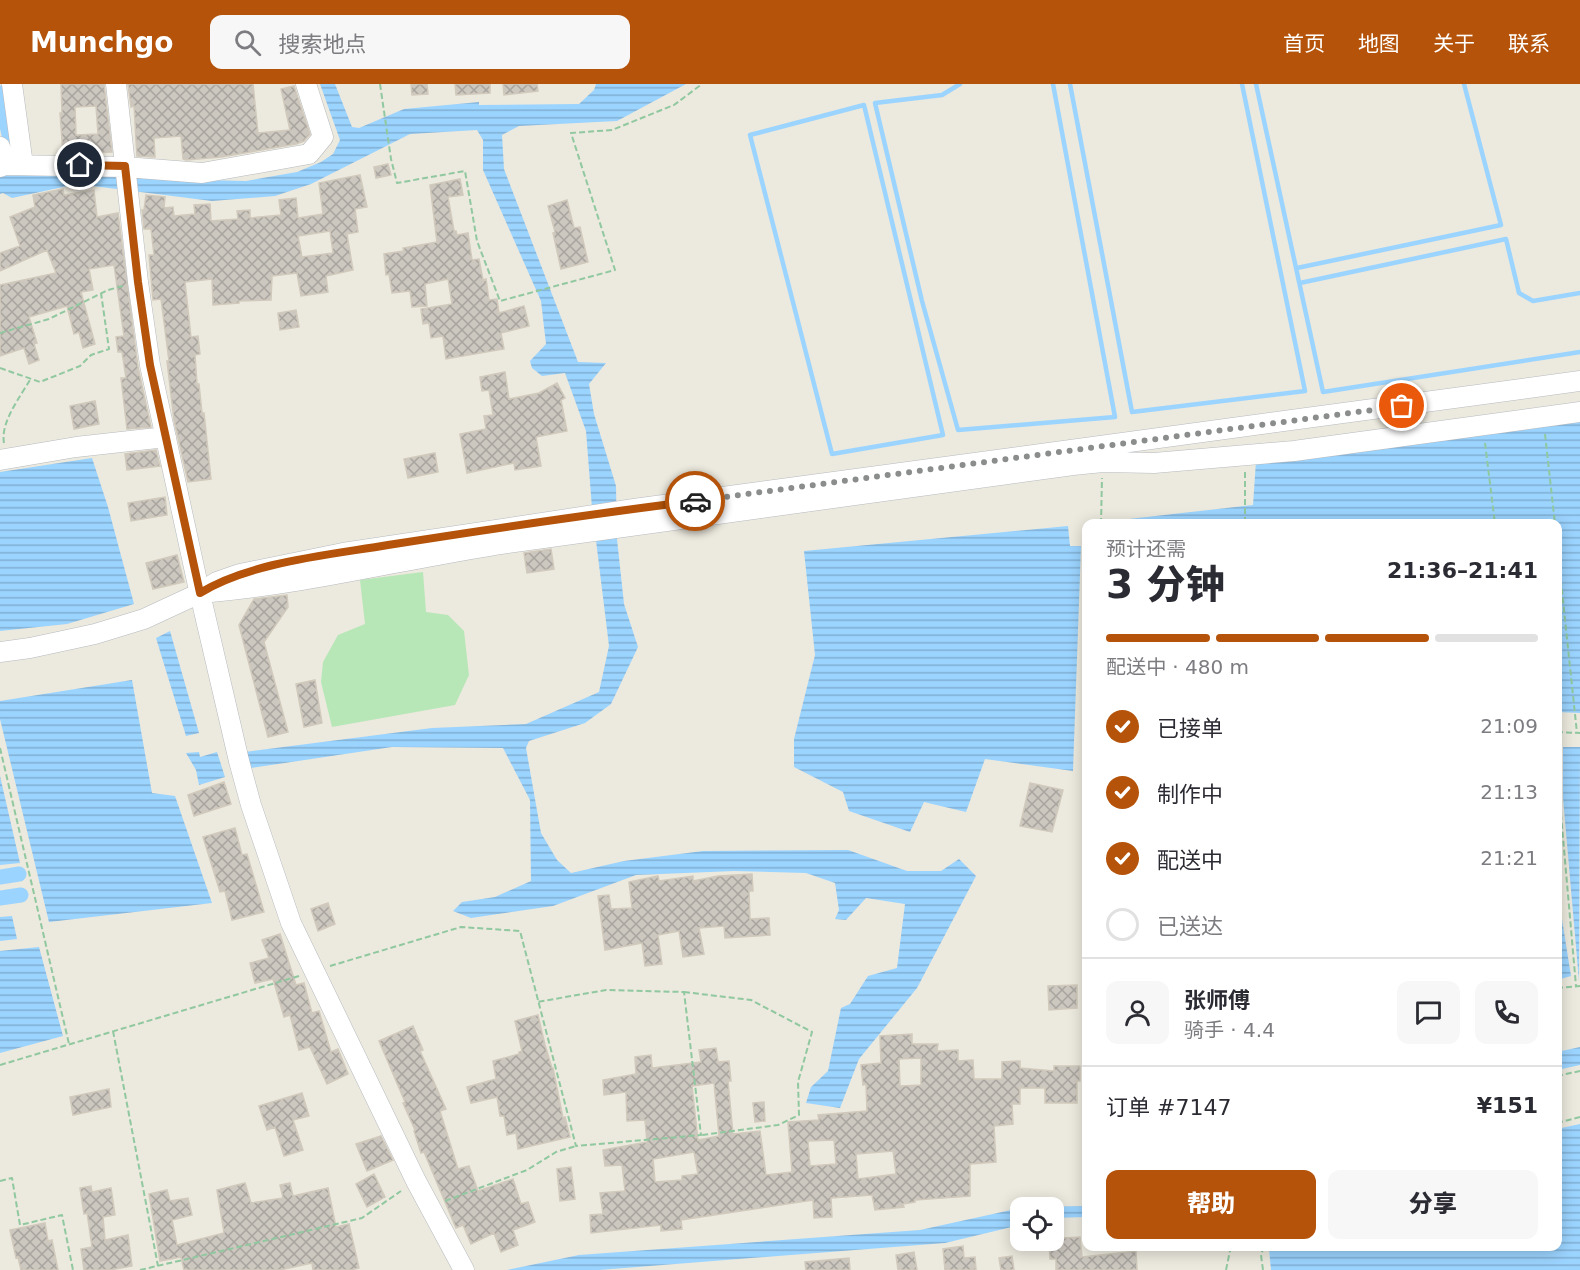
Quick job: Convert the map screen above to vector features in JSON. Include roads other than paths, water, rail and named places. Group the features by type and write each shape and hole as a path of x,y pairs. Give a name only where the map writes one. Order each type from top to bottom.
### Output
{"street":[{"path":"12,84 7,161 125,166 202,173 309,154 322,137 306,84"},
{"path":"116,84 138,282 150,365 200,593 251,805 291,923 416,1181 464,1270"},
{"path":"0,652 95,634 144,620 200,593 217,582 281,564 454,535 634,509 1580,381"},
{"path":"200,593 358,571 438,554 507,543 1103,462 1154,463 1245,456 1580,412"},
{"path":"3,460 76,447 166,437"}],"water":[{"path":"320,84 335,84 352,127 359,128 404,109 479,102 479,105 579,104 594,90 596,84 686,84 617,121 519,126 502,135 504,169 578,362 606,363 589,384 594,414 616,486 617,539 624,604 638,647 611,704 585,723 529,741 526,748 541,833 557,860 571,873 624,861 703,851 848,850 907,871 941,871 959,859 976,876 917,988 859,1059 840,1108 806,1103 811,1087 828,1071 841,1008 850,1004 868,976 897,968 905,904 866,898 846,920 835,919 839,910 835,883 806,873 734,871 636,875 553,906 471,918 453,911 462,902 495,897 531,881 530,800 503,748 392,747 251,768 245,752 432,728 526,724 599,692 609,646 592,508 586,431 565,373 542,376 532,368 530,361 546,344 541,301 483,170 483,140 477,130 410,134 311,184 275,196 212,201 77,184 12,198 3,193 0,194 0,173 16,167 246,181 297,172 333,154 340,140"},
{"path":"1580,419 1580,713 1562,712 1562,519 1129,519 1253,505 1256,461"},
{"path":"92,458 108,507 134,604 67,624 0,631 0,472"},
{"path":"1068,526 1070,546 1081,546 1073,771 985,759 966,812 924,802 910,832 849,811 843,792 794,767 794,739 815,655 804,551"},
{"path":"170,631 199,733 186,736 156,638"},
{"path":"132,680 152,793 175,796 212,903 49,922 0,719 0,701"},
{"path":"1563,747 1580,747 1579,981 1563,798"},
{"path":"199,752 200,757 217,752 225,777 199,785 196,770 186,753"},
{"path":"0,776 20,863 0,865"},
{"path":"12,916 17,939 0,941 0,917"},
{"path":"1562,919 1571,976 1562,979"},
{"path":"39,947 63,1036 0,1053 0,951"},
{"path":"1580,1047 1580,1065 1562,1069 1562,1051"},
{"path":"1580,1124 1580,1270 1271,1270 1269,1251 1562,1251 1562,1128"},
{"path":"1064,1206 1082,1206 1082,1217 1064,1218"},
{"path":"1010,1210 1010,1227 945,1243 599,1270 507,1270 579,1255 920,1230"}],"waterway":[{"path":"960,84 942,95 875,103 922,301 958,430 1115,417 1053,84"},
{"path":"1070,84 1132,412 1305,391 1242,84"},
{"path":"1256,84 1323,392 1580,352"},
{"path":"1297,268 1501,225 1464,84"},
{"path":"0,93 13,153"},
{"path":"864,105 943,435 832,454 750,135 864,105"},
{"path":"1300,283 1506,239 1519,293 1533,301 1580,293"},
{"path":"0,877 19,874"},
{"path":"0,898 21,895"}]}
